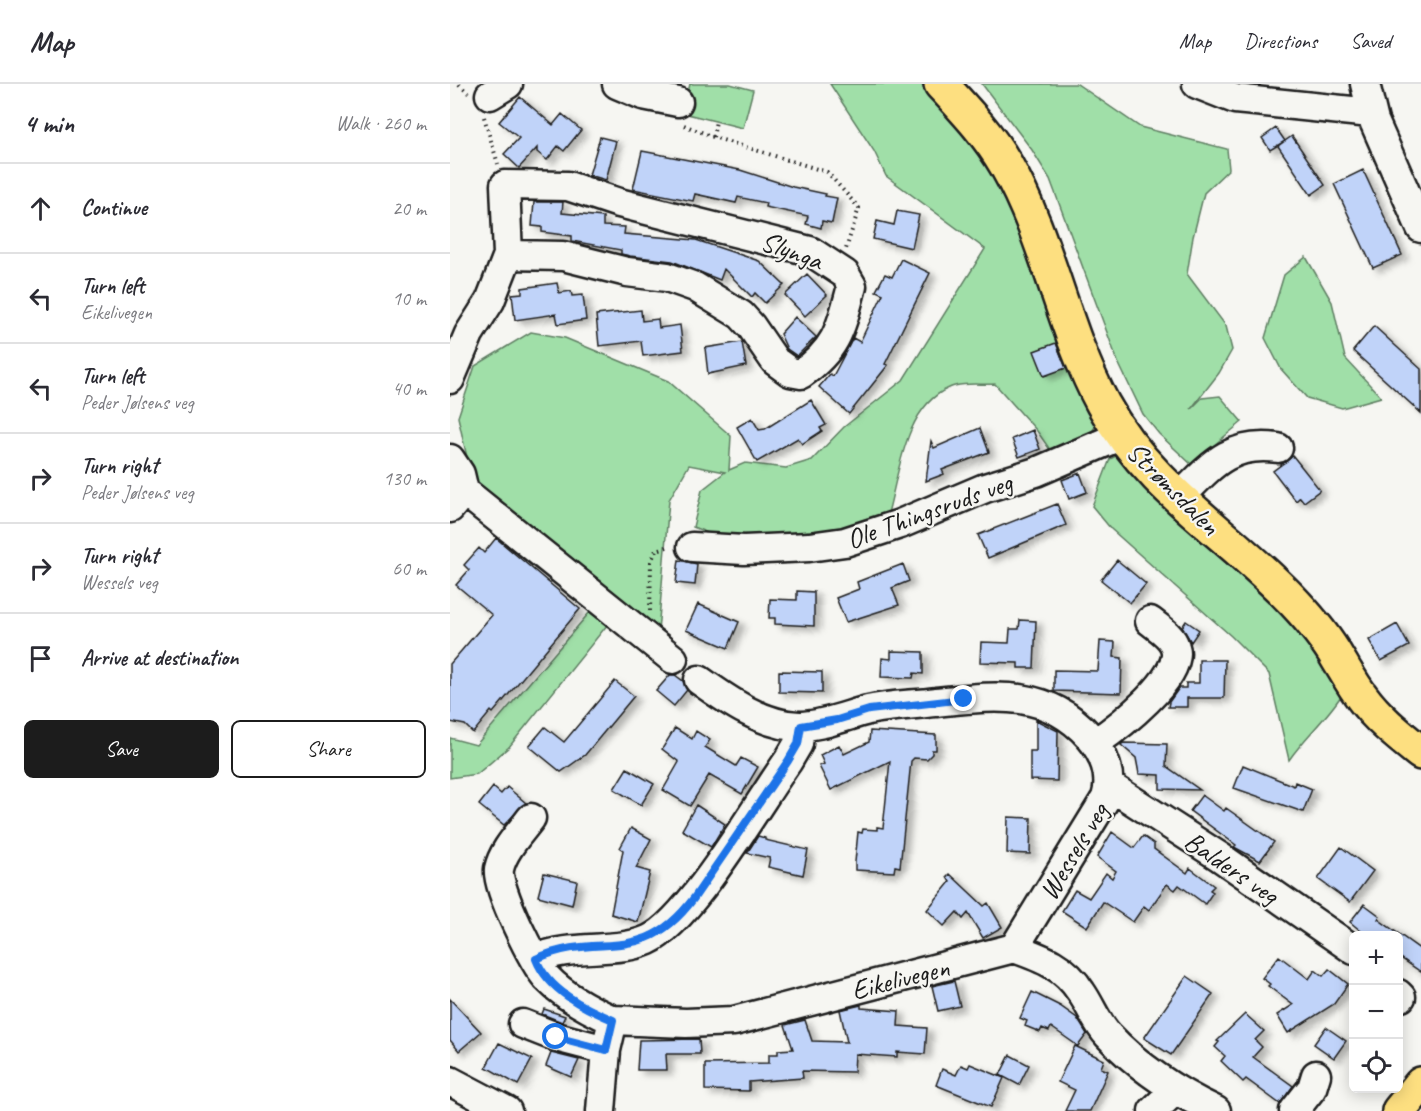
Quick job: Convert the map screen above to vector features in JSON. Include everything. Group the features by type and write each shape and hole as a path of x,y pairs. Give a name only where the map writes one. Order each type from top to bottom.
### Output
{"main road":[{"name":"Strømsdalen","path":"941,84 985,132 1007,167 1037,232 1089,374 1122,435 1148,470 1292,600 1330,646 1363,699 1386,724 1421,753"},
{"path":"1399,1111 1421,1084"}],"street":[{"path":"617,84 678,112"},
{"path":"1197,84 1235,99 1370,120"},
{"path":"1365,84 1370,120 1421,228"},
{"path":"450,379 469,334 490,301 508,255 505,185"},
{"name":"Slynga","path":"505,185 568,186 620,203 810,251 840,270 852,286 841,331 818,362 801,374 790,372 775,362 741,315 695,287 667,277 627,272 563,256 508,255"},
{"name":"Ole Thingsruds veg","path":"692,547 744,550 809,547 845,542 900,524 985,488 1036,472 1122,435"},
{"path":"1178,499 1213,465 1237,449 1262,446 1278,448"},
{"path":"450,459 460,474 457,499 650,639 674,659"},
{"path":"1095,743 1137,709 1173,669 1175,647 1169,636 1150,621"},
{"name":"Wessels veg","path":"699,680 744,709 784,724 801,726 837,720 869,710 964,699 1024,698 1064,714 1095,743 1107,771 1110,786 1098,813 1014,948"},
{"path":"536,959 563,950 647,940 673,922 694,898 788,761 798,744 801,726"},
{"name":"Balders veg","path":"1110,786 1220,857 1349,947"},
{"path":"531,818 509,847 499,876 511,916 545,977 594,1012 613,1020 606,1050 601,1111"},
{"path":"1014,948 1045,959 1065,971 1107,1034 1131,1058 1175,1090 1216,1111"},
{"name":"Eikelivegen","path":"613,1020 686,1023 734,1020 1014,948"},
{"path":"523,1024 573,1042 606,1050"},
{"path":"1294,1111 1312,1088 1316,1075"},
{"path":"450,1082 507,1111"},
{"path":"1153,1111 1175,1090"}],"path":[{"path":"499,89 481,106 505,185"},
{"path":"678,112 713,137 827,172 859,208 840,270"},
{"path":"713,137 716,121"},
{"path":"650,639 651,562 656,550 674,545 692,547"}],"green space":[{"path":"690,84 730,84 753,90 743,128 683,113"},
{"path":"830,84 924,84 971,138 1010,203 1098,422 1090,435 1055,457 1037,431 995,384 965,384 949,388 934,397 922,410 913,426 900,463 887,517 854,538 739,545 693,527 702,490 725,472 689,465 669,500 658,632 624,604 509,747 477,774 450,778 450,738 476,745 595,606 472,480 458,417 475,366 531,332 565,338 668,381 731,436 729,470 745,463 786,468 812,460 844,427 903,380 985,249 886,176 874,151"},
{"path":"982,84 1077,84 1140,127 1227,149 1229,169 1204,193 1187,274 1226,326 1232,350 1219,373 1191,409 1202,398 1220,396 1242,422 1191,464 1159,434 1143,414 1118,362 1050,179 1032,150"},
{"path":"1306,257 1332,302 1345,358 1381,397 1342,408 1307,398 1281,369 1265,338 1284,275"},
{"path":"1118,455 1278,609 1312,650 1341,696 1289,760 1269,674 1231,636 1111,529 1092,506 1110,459"}],"building":[{"path":"520,97 553,125 562,114 581,130 564,151 558,146 547,160 537,152 537,148 519,168 504,154 519,138 499,122"},
{"path":"1276,128 1285,141 1270,150 1262,138"},
{"path":"1292,136 1325,185 1311,195 1278,146"},
{"path":"600,137 616,141 606,180 589,175"},
{"path":"642,151 740,170 837,198 832,223 822,221 821,228 806,224 808,216 765,207 766,203 738,197 736,203 695,194 693,201 633,189"},
{"path":"1363,170 1402,255 1373,268 1334,184"},
{"path":"534,202 563,202 562,213 603,217 603,226 625,227 624,234 696,240 759,261 784,285 765,303 755,293 752,297 724,269 720,280 672,261 621,254 621,250 572,241 572,236 542,232 542,227 532,226"},
{"path":"897,211 919,215 912,248 873,239 877,221 894,225"},
{"path":"901,259 930,273 885,364 888,365 849,414 819,387 830,374 833,376 853,338 860,342 883,294 876,291 885,274 892,277"},
{"path":"807,274 827,295 805,316 785,295"},
{"path":"557,283 559,293 571,291 572,296 583,295 586,320 558,324 556,314 515,320 512,294 522,293 522,288"},
{"path":"641,310 642,321 658,319 659,328 680,325 683,351 643,356 641,341 599,346 596,315"},
{"path":"795,317 816,337 797,356 787,349 780,334"},
{"path":"1374,326 1421,369 1421,413 1353,351"},
{"path":"742,342 746,366 708,374 705,348"},
{"path":"1056,343 1066,368 1044,376 1034,351"},
{"path":"811,400 826,425 820,428 822,431 802,444 798,438 757,462 737,427 752,418 759,430 765,429"},
{"path":"980,428 989,452 942,470 944,474 926,481 931,441 934,448"},
{"path":"1033,430 1040,449 1019,457 1012,439"},
{"path":"1293,456 1320,490 1304,502 1300,497 1296,501 1273,471"},
{"path":"1080,473 1087,492 1069,499 1062,480"},
{"path":"1057,504 1066,525 988,558 978,535"},
{"path":"496,538 580,609 493,713 491,711 473,733 465,725 450,722 450,664 492,615 456,585 469,570 464,565 479,548 484,553"},
{"path":"679,560 697,564 695,585 676,583"},
{"path":"1117,560 1146,584 1130,603 1101,580"},
{"path":"903,564 909,581 892,588 899,605 846,622 836,598 859,589 857,582"},
{"path":"797,591 814,592 814,626 775,624 775,618 769,618 770,599 797,600"},
{"path":"698,604 739,622 728,648 686,630"},
{"path":"1020,620 1036,621 1034,668 1018,668 1018,663 980,662 981,642 1009,643 1010,629 1019,629"},
{"path":"1186,621 1199,630 1191,642 1182,627"},
{"path":"1397,624 1409,646 1381,661 1369,640"},
{"path":"1100,641 1115,642 1114,657 1122,658 1121,693 1054,691 1054,670 1098,671"},
{"path":"891,651 923,652 923,674 914,673 913,678 881,677 882,658 891,659"},
{"path":"1199,660 1225,660 1224,698 1187,698 1187,707 1168,707 1179,688 1186,688 1186,683 1199,683"},
{"path":"779,671 822,672 822,693 779,692"},
{"path":"670,675 675,675 683,681 687,690 674,706 656,691"},
{"path":"615,681 634,696 585,755 561,772 529,746 545,727 564,742"},
{"path":"1036,720 1058,731 1057,781 1030,780 1030,751 1036,751"},
{"path":"675,728 692,739 696,731 710,740 705,747 736,766 741,758 758,767 742,794 709,775 690,806 663,790 679,762 662,749"},
{"path":"870,731 936,735 936,750 932,750 932,754 927,759 914,758 911,761 900,867 895,866 894,872 855,870 858,832 862,833 863,829 883,828 890,761 831,790 819,766 824,764 820,755 839,745 844,754 869,742"},
{"path":"1123,743 1167,744 1166,766 1200,790 1160,789 1160,775 1139,774 1136,758 1121,745"},
{"path":"1243,765 1294,786 1295,782 1312,789 1303,812 1234,788"},
{"path":"627,768 654,784 641,805 614,789"},
{"path":"493,787 501,794 507,787 526,803 504,825 479,805"},
{"path":"1202,795 1224,811 1226,808 1274,842 1260,861 1234,847 1236,845 1190,811"},
{"path":"696,805 725,824 711,847 682,830"},
{"path":"1008,817 1031,818 1030,854 1007,853"},
{"path":"631,828 651,839 636,868 650,872 638,922 611,914 623,850 620,848"},
{"path":"1112,832 1134,848 1143,836 1154,844 1154,849 1187,873 1190,868 1214,886 1205,904 1179,885 1175,890 1167,884 1149,910 1144,906 1133,922 1103,902 1087,927 1062,911 1075,890 1089,898 1106,873 1112,878 1116,871 1097,857"},
{"path":"758,836 765,840 808,850 803,875 768,867 770,858 747,853"},
{"path":"1341,847 1373,871 1350,902 1318,879"},
{"path":"544,873 577,881 572,905 538,896"},
{"path":"950,874 984,906 988,903 1002,927 983,938 968,913 963,919 957,912 944,926 927,910 950,882 947,877"},
{"path":"1364,904 1380,916 1378,919 1395,931 1361,931 1350,922"},
{"path":"1403,937 1421,950 1421,972 1403,959"},
{"path":"1279,956 1309,979 1315,970 1323,976 1329,969 1348,984 1334,1004 1288,1033 1277,1015 1293,1005 1268,986 1270,984 1262,978"},
{"path":"1187,976 1213,994 1171,1055 1144,1038"},
{"path":"954,981 960,1006 938,1011 932,986"},
{"path":"1032,992 1060,1006 1077,1018 1087,1034 1078,1046 1051,1027 1049,1031 1042,1028 1040,1032 1025,1026 1027,1021 1020,1018"},
{"path":"450,999 481,1032 459,1051 450,1040"},
{"path":"861,1005 861,1008 899,1011 898,1026 927,1028 925,1054 897,1052 897,1057 855,1054 854,1072 802,1071 803,1078 749,1082 749,1091 705,1090 705,1064 769,1063 769,1054 778,1054 778,1050 793,1049 785,1025 805,1020 812,1041 847,1042 840,1010"},
{"path":"544,1009 565,1016 562,1022 542,1014"},
{"path":"1245,1014 1264,1031 1255,1040 1262,1047 1253,1057 1293,1086 1280,1104 1246,1079 1243,1082 1221,1061 1225,1056 1215,1047 1219,1042 1217,1041"},
{"path":"1326,1027 1346,1041 1334,1058 1314,1044"},
{"path":"699,1039 700,1054 666,1054 667,1070 637,1070 639,1040"},
{"path":"499,1043 532,1059 518,1085 486,1067"},
{"path":"1075,1046 1104,1060 1101,1068 1108,1071 1090,1111 1065,1111 1075,1090 1058,1082"},
{"path":"551,1053 579,1060 571,1077 546,1066"},
{"path":"1010,1055 1029,1065 1019,1085 1000,1075"},
{"path":"970,1064 1004,1078 991,1107 936,1085 942,1069 956,1075 961,1065 968,1068"}],"route":[{"path":"556,1037 606,1050 613,1020 594,1012 553,984 545,977 536,959 563,950 647,940 664,930 681,915 694,898 788,761 798,744 801,726 837,720 869,710 964,699"}]}
